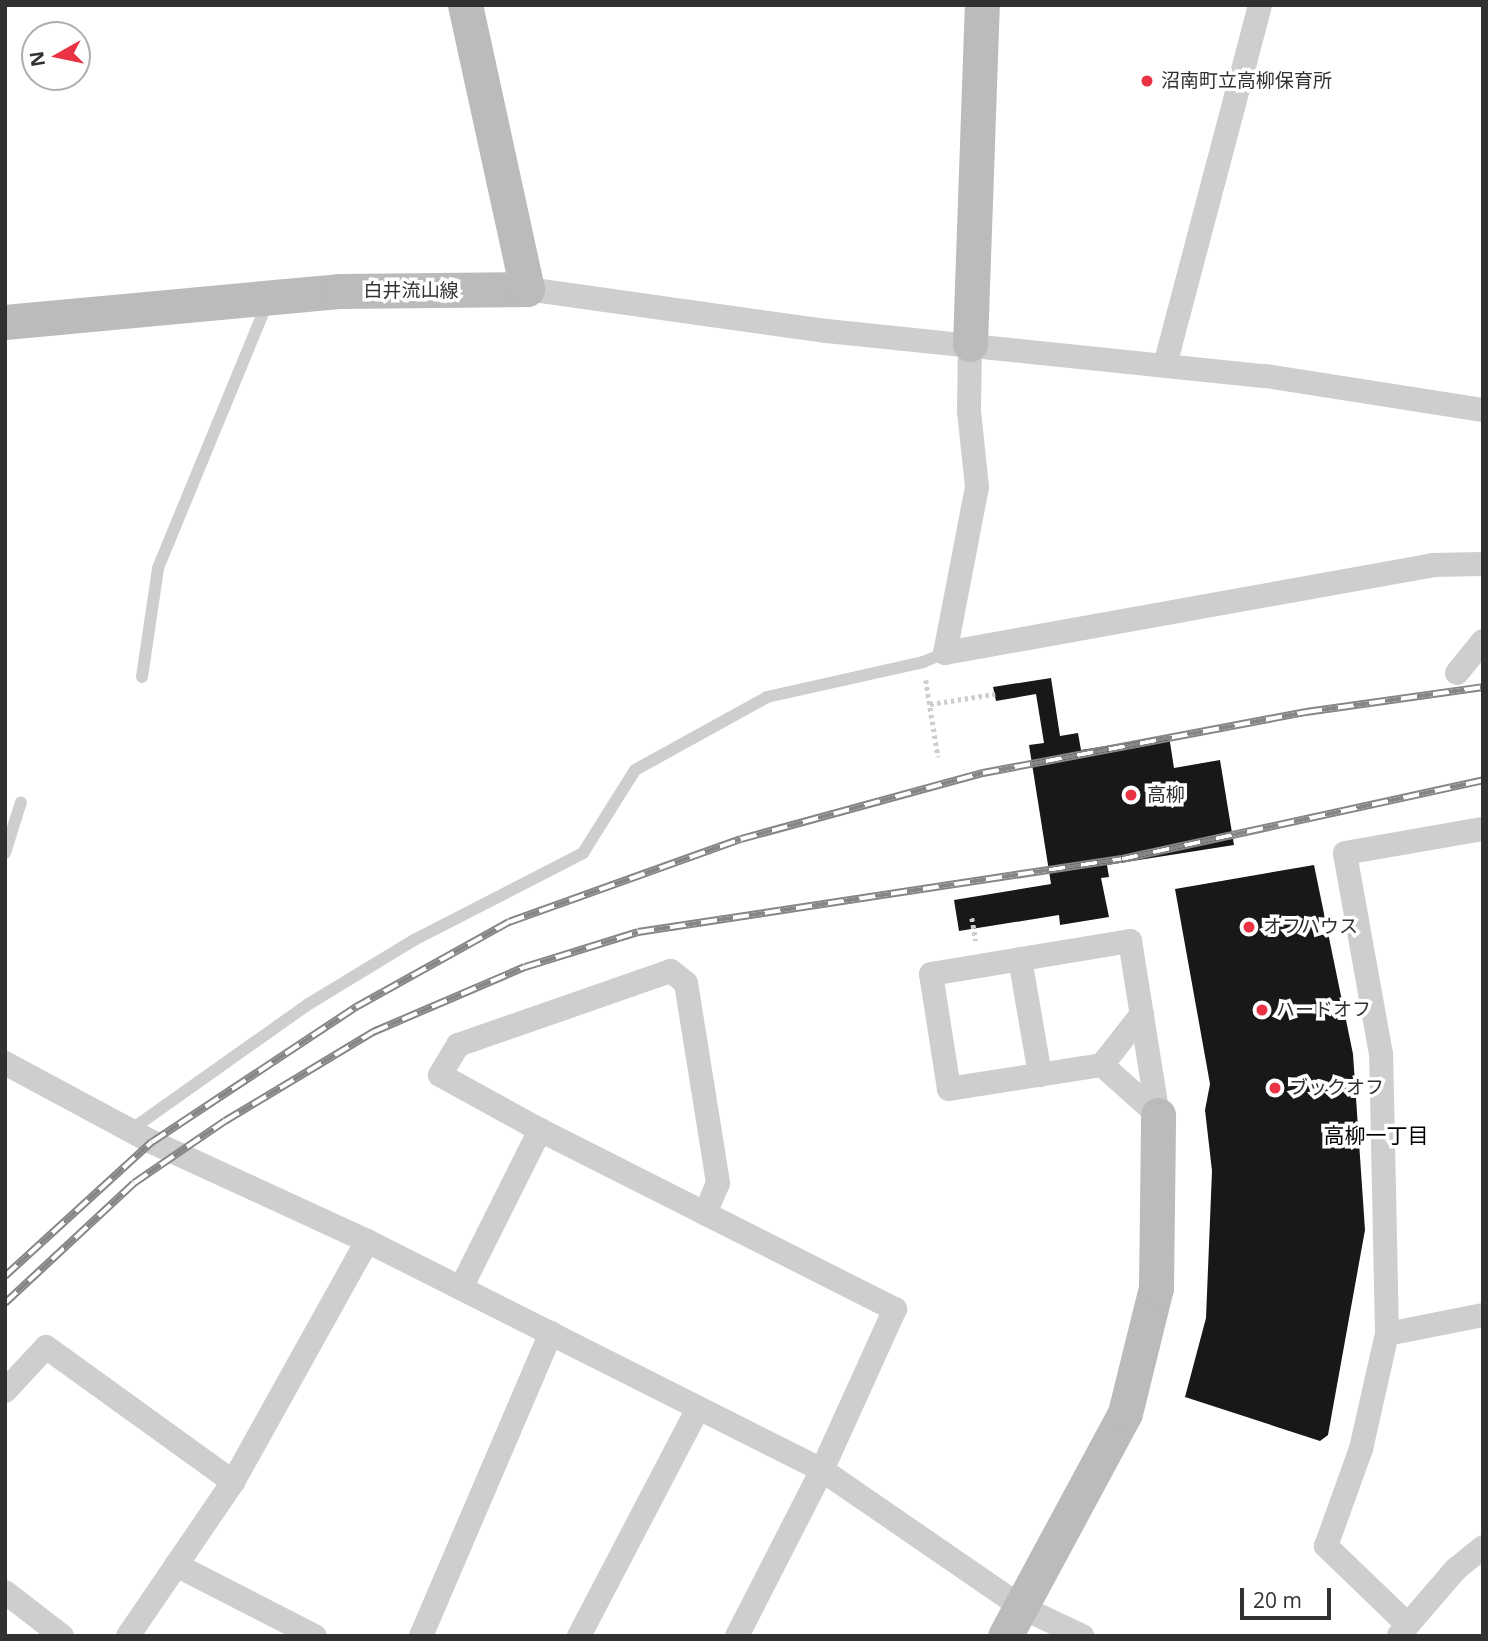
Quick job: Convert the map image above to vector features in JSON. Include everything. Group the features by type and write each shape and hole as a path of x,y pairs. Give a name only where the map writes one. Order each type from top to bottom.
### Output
{"street":[{"path":"465,5 527,289 827,331 1279,377 1483,410"},
{"path":"982,5 969,411 977,487 934,658 1432,565 1483,564"},
{"path":"1165,365 1260,5"},
{"name":"白井流山線","path":"5,322 269,296 527,289"},
{"path":"1457,673 1483,641"},
{"path":"1483,829 1345,853 1381,1054 1387,1334 1361,1449 1326,1546 1404,1630 1456,1569 1483,1547"},
{"path":"1013,1621 1125,1413 1156,1288 1158,1115 1142,1014 1130,941 931,974 949,1089 1102,1065 1142,1014"},
{"path":"1020,959 1040,1075"},
{"path":"705,1213 718,1183 686,983 671,971 458,1045 440,1075 540,1130 705,1213 895,1308 822,1470 737,1636"},
{"path":"5,1063 132,1129 367,1241 822,1470 1013,1621 1082,1636"},
{"path":"1102,1065 1158,1115"},
{"path":"461,1289 540,1130"},
{"path":"128,1636 233,1482 367,1241"},
{"path":"1387,1334 1483,1315"},
{"path":"421,1636 551,1333"},
{"path":"5,1391 46,1347 233,1482"},
{"path":"579,1636 698,1408"},
{"path":"176,1564 315,1636"},
{"path":"5,1592 62,1636"}],"lane":[{"path":"142,677 158,568 269,296"},
{"path":"132,1129 214,1068 342,984 425,934 583,853 635,770 767,697 934,658"},
{"path":"5,853 21,802"}],"path":[{"path":"934,658 930,704 938,757"},
{"path":"930,704 995,694"},
{"path":"972,918 977,949"}],"building":[{"name":"高柳","path":"1051,678 1060,736 1078,733 1081,750 1169,736 1174,768 1220,760 1234,845 1107,865 1109,877 1101,878 1109,917 1060,925 1059,915 959,931 954,900 1051,884 1029,745 1044,743 1036,694 996,701 993,687"},
{"path":"1314,865 1353,1054 1365,1230 1328,1435 1320,1441 1185,1397 1206,1318 1212,1171 1205,1110 1210,1084 1175,889"}],"railway":[{"path":"5,1276 152,1142 356,1007 509,922 741,839 983,773 1306,712 1483,687"},
{"path":"5,1303 134,1183 225,1121 373,1032 525,967 638,932 1122,859 1483,780"}],"place":[{"name":"沼南町立高柳保育所","path":"1147,81"},
{"name":"高柳","path":"1131,795"},
{"name":"オフハウス","path":"1249,927"},
{"name":"ハードオフ","path":"1262,1010"},
{"name":"ブックオフ","path":"1275,1088"}],"district":[{"name":"高柳一丁目","path":"1376,1135"}]}
